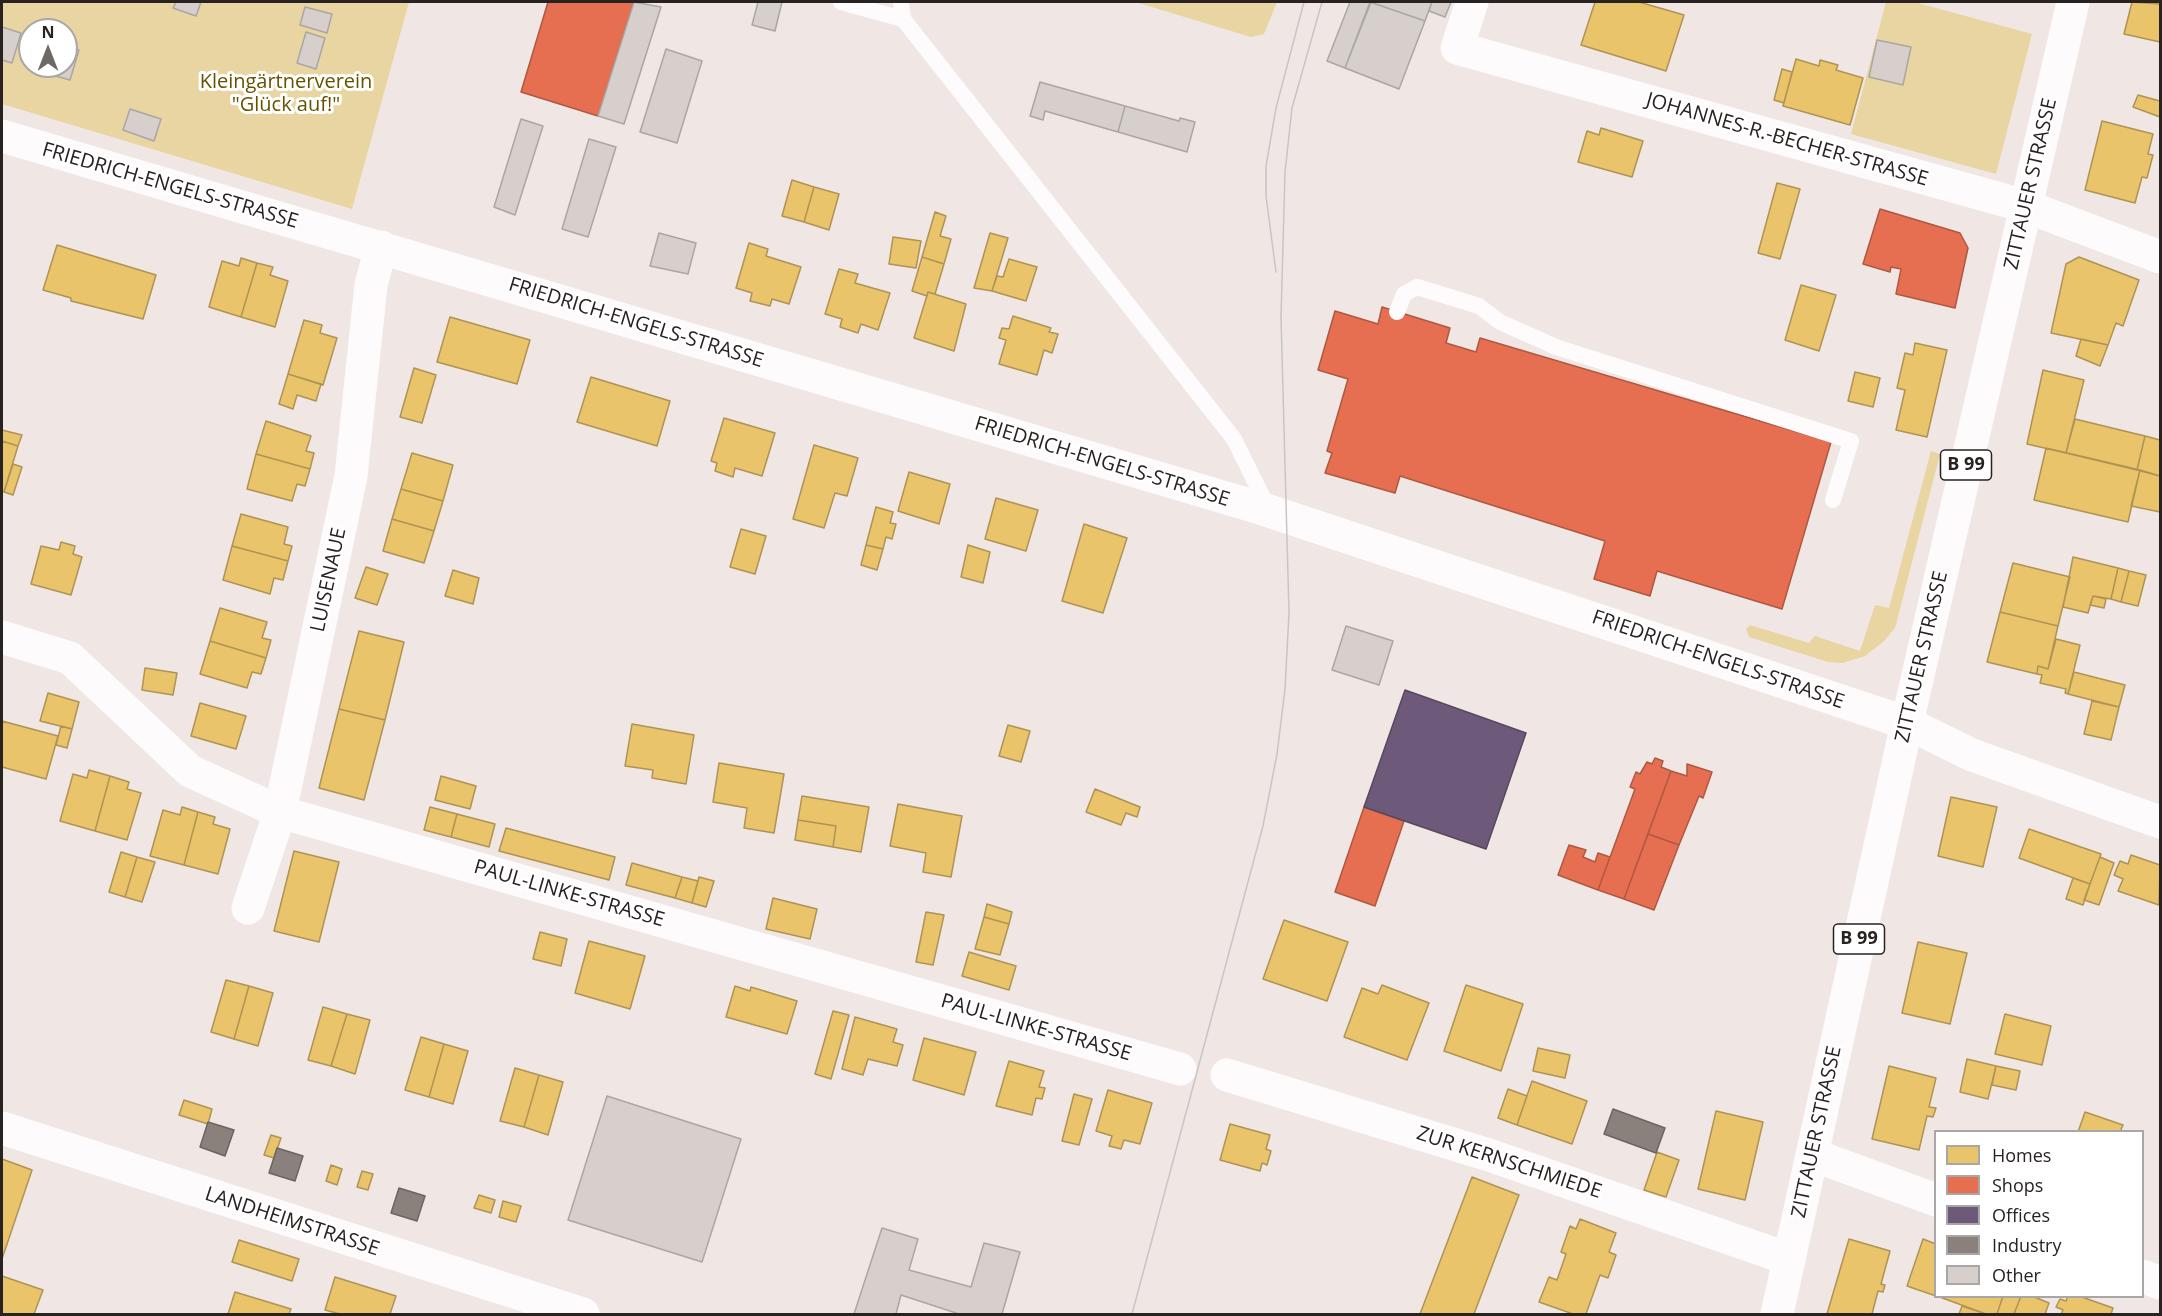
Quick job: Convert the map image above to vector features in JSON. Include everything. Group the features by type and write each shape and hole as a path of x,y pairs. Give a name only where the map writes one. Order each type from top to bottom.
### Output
{"street":[{"name":"JOHANNES-R.-BECHER-STRASSE","path":"1472,2 1457,48 2025,206 2160,257"},
{"name":"ZITTAUER STRASSE","path":"1777,1314 1907,723 2073,2"},
{"name":"FRIEDRICH-ENGELS-STRASSE","path":"2,136 1270,511 1907,723 1972,755 2160,822"},
{"name":"LUISENAUE","path":"249,908 280,812 351,476 371,285 381,247"},
{"name":"PAUL-LINKE-STRASSE","path":"2,637 70,658 190,771 280,812 1180,1070"},
{"name":"ZUR KERNSCHMIEDE","path":"1227,1075 1489,1155 1789,1259"},
{"name":"LANDHEIMSTRASSE","path":"2,1128 583,1314"},
{"path":"1812,1155 1934,1200"},
{"path":"2144,1277 2160,1283"}],"lane":[{"path":"841,2 903,19 901,2"},
{"name":"FRIEDRICH-ENGELS-STRASSE","path":"903,19 1234,440 1270,511"},
{"path":"1397,312 1404,294 1417,287 1479,306 1500,322 1556,347 1851,441 1833,500"}],"green space":[{"name":"Kleingärtnerverein \"Glück auf!\"","path":"2,2 409,2 352,209 2,104"},
{"path":"1135,2 1277,2 1264,34 1251,37"},
{"path":"1886,2 1914,2 2032,34 1996,174 1851,134"},
{"path":"1931,451 1940,454 1895,628 1883,642 1865,656 1843,663 1828,662 1749,637 1746,629 1750,625 1809,643 1815,636 1860,651 1875,605 1889,608"}],"building: Homes":[{"path":"1595,2 1639,2 1684,15 1666,71 1581,45"},
{"path":"2132,2 2160,4 2160,42 2124,34"},
{"path":"1796,59 1819,66 1820,60 1838,65 1836,70 1863,78 1850,125 1783,106"},
{"path":"1782,69 1792,72 1784,103 1774,100"},
{"path":"2138,95 2160,101 2160,117 2133,107"},
{"path":"2102,121 2153,134 2148,154 2153,155 2147,178 2142,177 2135,203 2085,190"},
{"path":"1601,128 1643,141 1632,177 1578,162 1587,131 1599,135"},
{"path":"792,180 814,187 804,222 782,216"},
{"path":"1777,183 1800,189 1780,259 1758,253"},
{"path":"814,187 839,194 829,230 804,222"},
{"path":"935,212 946,216 940,236 951,239 944,264 922,257"},
{"path":"990,233 1008,238 992,291 974,288"},
{"path":"893,237 921,241 916,268 889,264"},
{"path":"749,243 768,249 766,256 801,267 789,304 772,299 770,306 750,301 752,293 736,288"},
{"path":"57,245 156,275 143,319 71,301 71,298 43,290"},
{"path":"922,257 944,264 935,294 928,292 927,296 912,291"},
{"path":"2079,257 2139,280 2123,326 2116,323 2108,345 2051,333 2066,264"},
{"path":"241,258 257,263 241,317 209,307 222,261 239,266"},
{"path":"1009,259 1037,267 1026,301 992,291 997,276 1003,277"},
{"path":"257,263 273,267 270,275 288,281 275,327 241,317"},
{"path":"839,269 858,274 855,283 890,293 878,330 861,324 858,333 840,327 842,319 825,314"},
{"path":"1801,285 1836,295 1819,351 1785,340"},
{"path":"928,292 966,304 954,351 914,338"},
{"path":"1013,316 1051,328 1049,332 1058,334 1052,353 1044,350 1037,375 999,364 1006,340 999,338 1002,328 1009,329"},
{"path":"450,317 530,340 517,384 437,362"},
{"path":"304,320 322,325 320,333 337,338 323,385 288,374"},
{"path":"2081,339 2108,345 2100,366 2076,356"},
{"path":"1915,343 1947,350 1927,437 1896,430 1905,390 1897,388 1905,353 1913,355"},
{"path":"414,368 436,375 422,423 400,417"},
{"path":"2043,370 2084,380 2066,453 2027,444"},
{"path":"1855,372 1880,378 1873,407 1848,401"},
{"path":"288,374 321,384 316,401 297,395 293,409 279,404"},
{"path":"591,377 670,401 657,446 577,422"},
{"path":"724,418 775,433 762,476 735,468 733,477 715,471 717,463 711,461"},
{"path":"2075,419 2145,436 2137,470 2066,453"},
{"path":"266,421 311,436 306,451 314,453 310,469 256,454"},
{"path":"2,430 22,435 18,446 2,441"},
{"path":"2145,436 2160,440 2160,476 2137,470"},
{"path":"2,441 18,446 4,492 2,491"},
{"path":"814,445 858,458 847,496 835,493 824,528 793,519"},
{"path":"2046,448 2140,470 2128,522 2034,500"},
{"path":"412,453 453,465 443,501 401,489"},
{"path":"256,454 310,469 305,486 297,484 292,501 247,489"},
{"path":"13,464 22,467 13,495 4,492"},
{"path":"2140,470 2160,476 2160,512 2131,506"},
{"path":"909,472 950,484 939,524 898,511"},
{"path":"401,489 443,501 434,531 392,519"},
{"path":"996,498 1038,510 1026,551 985,539"},
{"path":"876,507 893,512 890,523 896,524 892,539 886,537 883,549 866,545"},
{"path":"241,514 288,527 284,544 292,546 288,561 232,546"},
{"path":"392,519 434,531 424,563 383,551"},
{"path":"1084,524 1127,538 1103,613 1062,601"},
{"path":"741,529 766,536 755,574 730,567"},
{"path":"61,542 75,546 73,554 82,557 71,595 31,584 41,546 59,550"},
{"path":"866,545 883,549 877,570 861,565"},
{"path":"968,545 990,552 983,583 961,577"},
{"path":"232,546 288,561 283,580 274,578 270,594 223,580"},
{"path":"2073,557 2118,568 2111,599 2093,596 2088,613 2063,607"},
{"path":"2013,563 2070,577 2058,626 2000,612"},
{"path":"366,567 388,574 377,605 355,598"},
{"path":"2118,568 2129,571 2121,602 2111,599"},
{"path":"453,570 479,578 473,604 445,596"},
{"path":"2129,571 2146,575 2138,606 2121,602"},
{"path":"2093,596 2106,599 2104,608 2090,605"},
{"path":"220,608 267,622 262,638 271,640 266,658 210,641"},
{"path":"2000,612 2058,626 2048,669 2038,666 2037,674 1987,662"},
{"path":"359,631 404,642 385,720 339,709"},
{"path":"2056,639 2080,645 2068,694 2065,693 2066,689 2040,683 2042,675 2037,674 2038,666 2048,669"},
{"path":"210,641 266,658 261,674 252,672 247,688 200,674"},
{"path":"145,668 177,673 173,695 142,690"},
{"path":"2074,672 2125,685 2119,707 2068,694"},
{"path":"48,693 79,702 72,729 40,721"},
{"path":"2092,701 2119,707 2111,740 2084,734"},
{"path":"200,703 246,716 236,749 191,736"},
{"path":"339,709 385,720 364,800 319,788"},
{"path":"2,721 58,736 46,779 2,767"},
{"path":"632,724 694,735 686,784 652,778 653,770 625,766"},
{"path":"1008,725 1030,731 1021,762 999,756"},
{"path":"61,726 72,729 67,748 56,745"},
{"path":"719,763 784,774 774,833 744,828 747,808 713,802"},
{"path":"89,770 110,776 95,831 60,821 73,774 87,778"},
{"path":"110,776 129,782 127,789 141,793 127,840 95,831"},
{"path":"441,776 476,786 470,809 435,800"},
{"path":"1095,789 1140,807 1137,817 1126,813 1121,825 1086,812"},
{"path":"802,796 869,807 861,852 833,847 836,826 798,820"},
{"path":"1951,797 1997,807 1983,867 1938,856"},
{"path":"898,804 962,816 951,877 923,872 926,853 890,846"},
{"path":"182,807 198,812 184,865 150,856 163,810 180,815"},
{"path":"430,807 457,814 451,837 424,830"},
{"path":"198,812 215,817 213,824 230,829 218,874 184,865"},
{"path":"457,814 495,824 489,847 451,837"},
{"path":"798,820 836,826 833,847 795,840"},
{"path":"506,828 615,857 609,880 499,851"},
{"path":"2029,829 2101,854 2090,884 2019,858"},
{"path":"294,851 339,862 319,942 274,931"},
{"path":"121,852 137,857 125,897 109,892"},
{"path":"2131,855 2160,865 2159,905 2118,891 2123,879 2114,875 2120,861 2128,864"},
{"path":"137,857 155,862 142,902 125,897"},
{"path":"2100,857 2114,863 2099,905 2084,900"},
{"path":"632,863 682,877 675,898 626,885"},
{"path":"682,877 698,881 692,903 675,898"},
{"path":"699,877 714,881 706,907 692,903"},
{"path":"2073,878 2090,884 2083,905 2066,899"},
{"path":"773,898 817,909 810,939 766,929"},
{"path":"987,904 1012,912 1009,924 984,917"},
{"path":"926,912 944,915 933,965 916,962"},
{"path":"984,917 1009,924 1000,955 975,949"},
{"path":"1284,920 1348,942 1327,1001 1263,979"},
{"path":"540,932 567,939 561,966 533,959"},
{"path":"589,941 645,956 630,1009 575,993"},
{"path":"1918,942 1967,953 1950,1024 1902,1013"},
{"path":"969,952 1016,966 1009,990 962,976"},
{"path":"226,980 249,986 234,1039 211,1032"},
{"path":"1382,985 1429,1003 1407,1060 1344,1037 1362,988 1378,994"},
{"path":"1466,985 1523,1004 1501,1071 1444,1051"},
{"path":"249,986 273,993 258,1046 234,1039"},
{"path":"735,986 750,991 751,987 797,1001 787,1034 726,1017"},
{"path":"323,1007 347,1014 331,1066 308,1060"},
{"path":"833,1011 849,1015 831,1079 815,1074"},
{"path":"347,1014 370,1020 355,1074 331,1066"},
{"path":"2005,1014 2051,1026 2042,1065 1995,1054"},
{"path":"855,1017 897,1029 893,1042 903,1045 897,1066 868,1059 863,1075 842,1069"},
{"path":"421,1037 444,1044 429,1097 405,1090"},
{"path":"924,1038 976,1052 964,1095 913,1080"},
{"path":"444,1044 468,1051 453,1104 429,1097"},
{"path":"1538,1048 1570,1055 1565,1078 1533,1071"},
{"path":"1967,1059 1996,1066 1988,1099 1960,1092"},
{"path":"1009,1061 1044,1071 1039,1087 1045,1088 1042,1099 1036,1098 1032,1115 996,1106"},
{"path":"1889,1066 1936,1078 1929,1107 1936,1108 1933,1117 1927,1116 1919,1150 1872,1139"},
{"path":"1996,1066 2020,1071 2016,1090 1992,1085"},
{"path":"515,1068 539,1075 524,1127 500,1121"},
{"path":"539,1075 563,1082 548,1135 524,1127"},
{"path":"1532,1081 1587,1101 1572,1144 1517,1125"},
{"path":"1508,1089 1527,1096 1517,1125 1498,1118"},
{"path":"1108,1090 1152,1103 1140,1144 1124,1140 1121,1149 1109,1146 1112,1136 1096,1131"},
{"path":"1074,1094 1092,1099 1079,1145 1062,1141"},
{"path":"184,1100 212,1109 208,1124 179,1115"},
{"path":"1716,1111 1763,1122 1745,1200 1698,1189"},
{"path":"2085,1112 2123,1125 2121,1130 2079,1130"},
{"path":"1230,1124 1270,1135 1266,1149 1271,1151 1267,1165 1262,1163 1260,1171 1220,1160"},
{"path":"271,1135 281,1138 274,1158 264,1155"},
{"path":"1657,1152 1679,1160 1666,1197 1644,1190"},
{"path":"2,1159 32,1170 2,1259"},
{"path":"331,1165 342,1169 337,1185 326,1181"},
{"path":"362,1171 373,1174 368,1190 357,1187"},
{"path":"1472,1177 1519,1195 1474,1314 1420,1314"},
{"path":"479,1195 495,1200 491,1213 474,1208"},
{"path":"503,1201 521,1206 516,1222 499,1217"},
{"path":"1580,1219 1616,1233 1609,1252 1616,1255 1608,1278 1600,1275 1586,1314 1573,1314 1539,1302 1549,1277 1557,1280 1566,1254 1561,1252 1570,1226 1576,1229"},
{"path":"1849,1239 1890,1251 1881,1284 1885,1285 1883,1292 1878,1291 1872,1314 1827,1314"},
{"path":"1923,1239 1934,1243 1934,1295 1907,1286"},
{"path":"239,1240 299,1259 292,1281 232,1262"},
{"path":"2,1276 43,1290 34,1314 2,1314"},
{"path":"335,1277 396,1296 390,1314 340,1314 325,1310"},
{"path":"235,1292 291,1309 289,1314 228,1314"},
{"path":"1942,1298 2002,1298 1997,1314 1986,1314"},
{"path":"2002,1298 2020,1298 2014,1314 1997,1314"},
{"path":"2020,1298 2037,1298 2049,1303 2045,1314 2014,1314"},
{"path":"2067,1298 2085,1298 2113,1308 2111,1314 2061,1314 2063,1310 2056,1307 2060,1299 2066,1301"},
{"path":"1962,1306 1986,1314 1959,1314"}],"building: Shops":[{"path":"548,2 634,2 598,116 521,92"},
{"path":"1880,209 1960,233 1968,248 1955,308 1896,294 1901,269 1891,267 1890,272 1863,264"},
{"path":"1382,307 1450,328 1446,343 1476,352 1480,338 1831,442 1782,609 1657,571 1650,596 1594,579 1605,541 1400,476 1395,493 1325,473 1332,453 1327,451 1348,379 1318,370 1335,311 1378,324"},
{"path":"1655,758 1663,761 1661,767 1671,771 1624,899 1598,890 1635,789 1630,787 1636,772 1640,774 1647,762 1652,764"},
{"path":"1687,764 1712,772 1703,798 1699,796 1679,845 1648,834 1671,771 1687,776"},
{"path":"1364,807 1404,821 1375,906 1335,892"},
{"path":"1648,834 1679,845 1654,910 1624,899"},
{"path":"1569,845 1586,850 1583,857 1595,862 1598,853 1610,857 1598,890 1558,875"}],"building: Offices":[{"path":"1405,690 1526,733 1486,849 1364,807"}],"building: Industry":[{"path":"1613,1109 1665,1128 1656,1153 1604,1134"},
{"path":"208,1122 234,1130 225,1156 200,1147"},
{"path":"277,1148 303,1156 295,1181 269,1173"},
{"path":"399,1188 425,1196 417,1221 391,1213"}],"building: Other":[{"path":"176,2 201,2 196,16 173,8"},
{"path":"634,2 661,7 624,124 598,116"},
{"path":"758,2 782,2 775,31 752,25"},
{"path":"1350,2 1371,2 1345,68 1327,61"},
{"path":"1370,2 1432,2 1425,21"},
{"path":"1370,2 1425,21 1399,89 1345,68"},
{"path":"1432,2 1451,2 1445,17 1429,11"},
{"path":"305,7 332,14 327,33 300,25"},
{"path":"2,27 18,32 18,43 12,63 2,60"},
{"path":"306,32 325,38 316,69 297,63"},
{"path":"1877,40 1911,47 1903,85 1869,77"},
{"path":"666,49 702,61 677,143 640,132"},
{"path":"1040,82 1125,106 1118,132 1045,111 1043,120 1030,116"},
{"path":"1125,106 1179,121 1180,118 1195,122 1187,152 1118,132"},
{"path":"130,109 161,119 154,141 123,130"},
{"path":"521,119 543,126 515,215 494,207"},
{"path":"589,139 616,147 588,237 562,229"},
{"path":"659,233 696,243 688,274 650,266"},
{"path":"1346,626 1393,641 1379,685 1332,670"},
{"path":"607,1096 741,1139 702,1262 568,1220"},
{"path":"882,1228 918,1239 909,1270 971,1287 984,1243 1020,1252 1002,1314 959,1314 901,1295 896,1314 854,1314"}],"tram line":[{"path":"1276,272 1266,196 1266,166 1276,108 1304,2"},
{"path":"1132,1314 1263,826 1277,754 1285,689 1289,613 1281,317 1285,172 1292,108 1322,2"}]}
